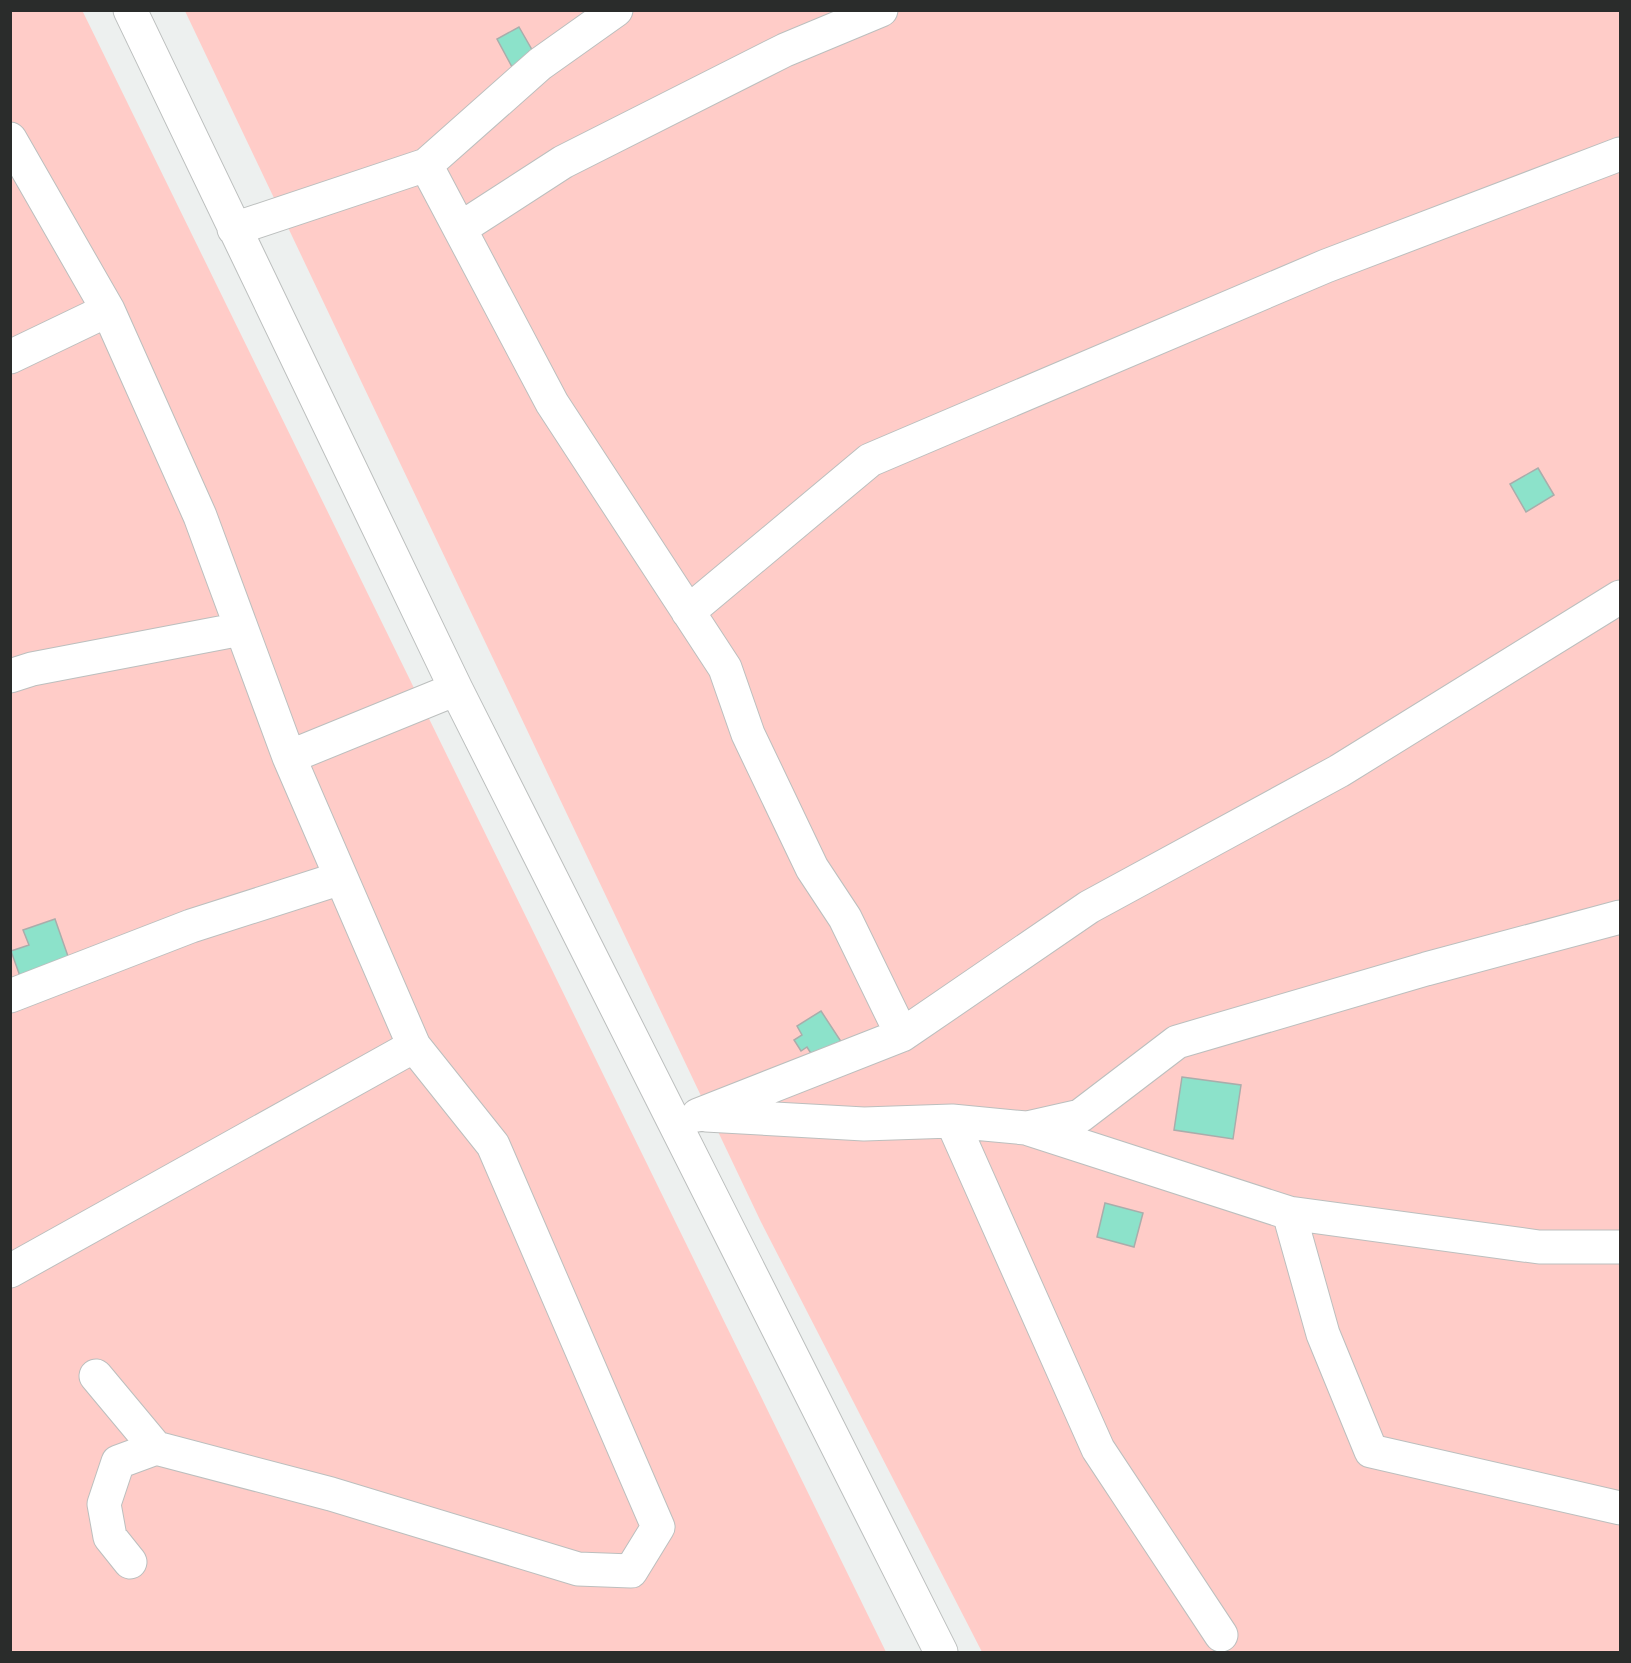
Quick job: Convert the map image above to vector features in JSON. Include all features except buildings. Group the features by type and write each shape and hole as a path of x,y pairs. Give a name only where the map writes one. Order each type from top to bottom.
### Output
{"street":[{"path":"130,10 456,689 684,1115 941,1653"},
{"path":"234,229 426,165 540,64 616,10"},
{"path":"461,228 563,162 784,50 881,10"},
{"path":"10,139 108,310 200,516 289,756 414,1046 493,1145 658,1527 632,1571 578,1569 331,1494 156,1448 118,1461 104,1504 110,1538 130,1562"},
{"path":"688,612 870,460 1326,266 1620,154"},
{"path":"426,165 552,403 725,668 748,734 812,868 845,918 902,1035"},
{"path":"10,357 108,310"},
{"path":"684,1115 902,1035 1089,907 1339,771 1620,597"},
{"path":"10,676 32,669 242,629"},
{"path":"289,756 456,689"},
{"path":"10,996 191,926 341,878"},
{"path":"1026,1128 1080,1116 1177,1042 1426,969 1620,917"},
{"path":"10,1271 414,1046"},
{"path":"684,1115 864,1124 952,1121 1026,1128 1289,1213 1539,1247 1620,1247"},
{"path":"952,1121 1098,1449 1221,1635"},
{"path":"1289,1213 1323,1334 1371,1451 1620,1508"},
{"path":"96,1376 156,1448"}],"shaded area":[{"path":"82,10 886,1652 11,1652 10,11"},
{"path":"185,11 1620,11 1620,1652 982,1652 761,1222"}]}
